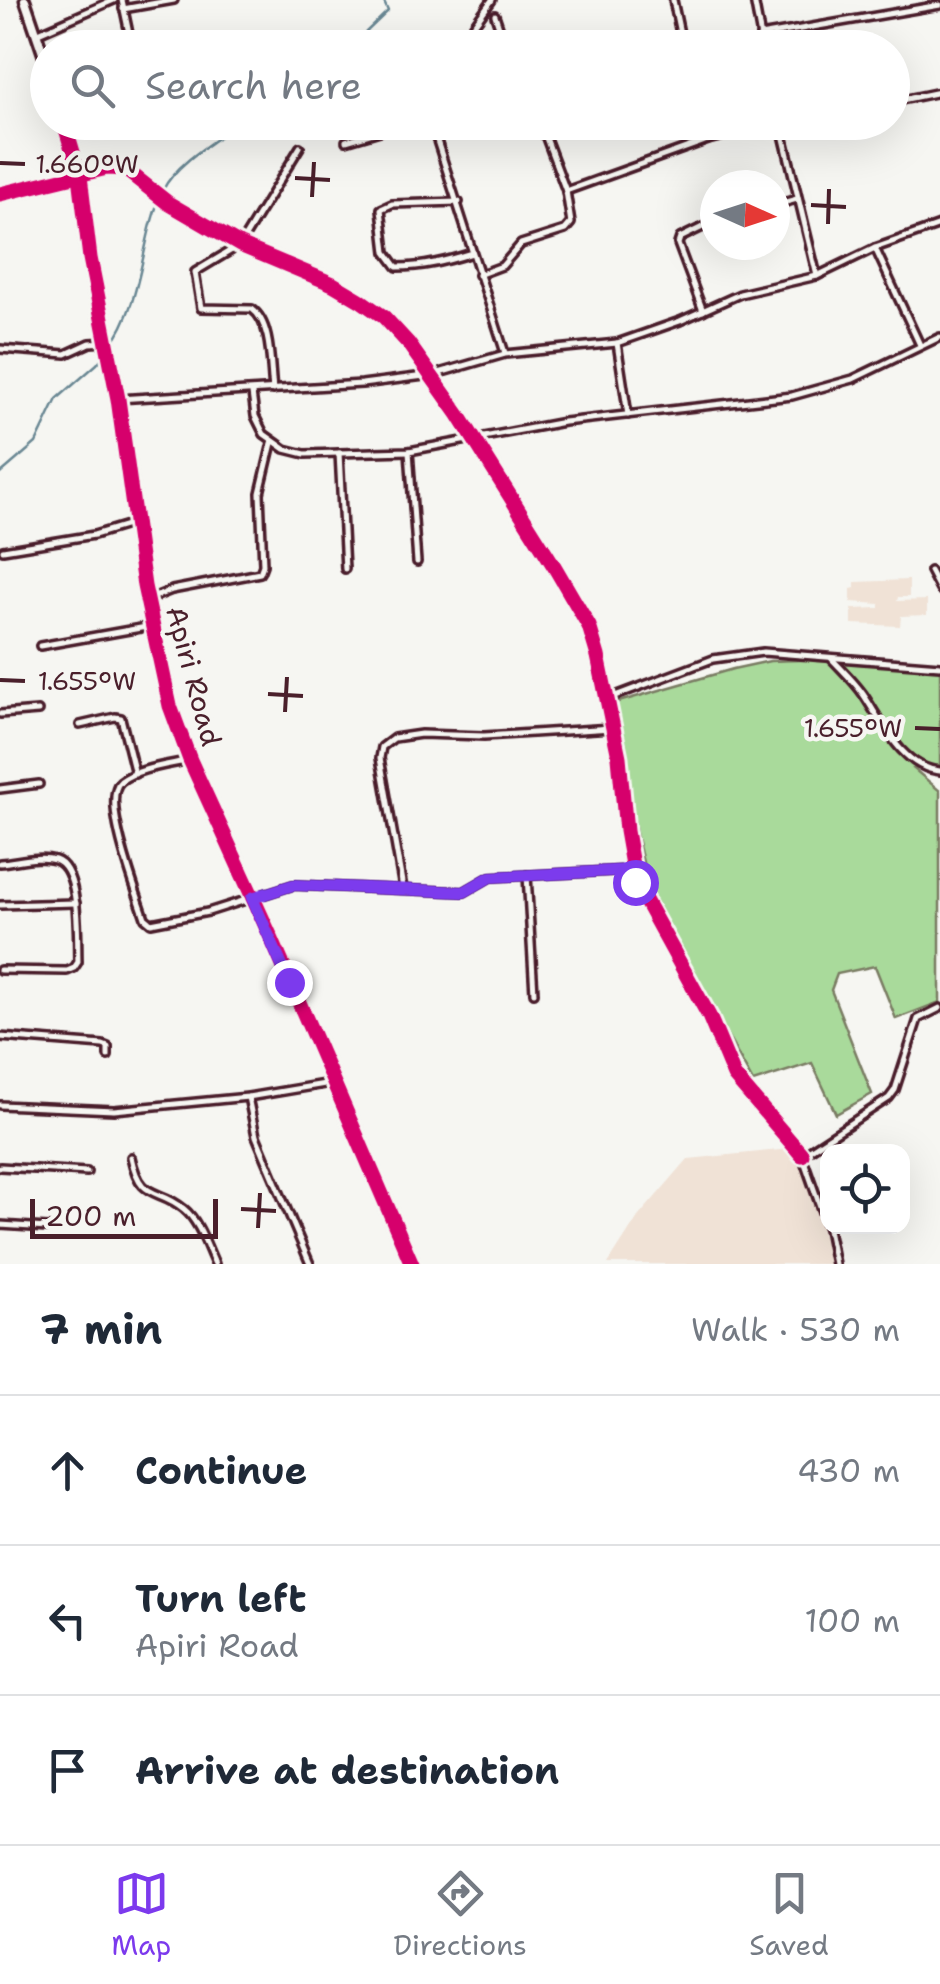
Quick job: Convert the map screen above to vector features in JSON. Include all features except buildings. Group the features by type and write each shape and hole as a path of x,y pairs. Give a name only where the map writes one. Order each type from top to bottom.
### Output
{"street":[{"path":"25,0 35,30"},
{"path":"45,30 114,0"},
{"path":"122,0 128,30"},
{"path":"123,9 174,0"},
{"path":"470,30 492,0"},
{"path":"673,0 679,30"},
{"path":"754,0 759,30"},
{"path":"794,30 940,4"},
{"path":"496,15 501,30"},
{"path":"910,98 940,92"},
{"name":"Apiri Road","path":"69,140 80,176 147,600 170,706 190,760 412,1264"},
{"path":"438,140 506,354"},
{"path":"478,275 502,266 521,244 566,230 571,223 566,190 547,140"},
{"path":"566,190 708,140"},
{"path":"782,140 817,276"},
{"path":"273,390 264,325 258,313 252,309 205,310 199,301 196,272 240,244 300,147"},
{"path":"0,194 106,168 125,170 168,203 240,244 333,284 360,300 384,317 432,375 589,626 619,757 632,870 646,906 709,1016 734,1076 802,1156 828,1229 834,1264"},
{"path":"790,201 797,199"},
{"path":"459,202 381,209 386,252 396,267 433,266 472,253"},
{"path":"118,399 252,393 432,375 506,354 616,342 740,294 817,276 875,248 940,225"},
{"path":"700,228 680,238 678,244 703,311"},
{"path":"875,248 920,346"},
{"path":"252,393 255,416 272,443 305,454 408,451 564,422 792,396 853,379 940,337"},
{"path":"0,349 66,354 90,343 107,342"},
{"path":"616,342 628,416"},
{"path":"147,600 172,590 260,573 260,494 272,443"},
{"path":"408,451 417,562"},
{"path":"338,453 345,568"},
{"path":"4,550 94,535 134,523"},
{"path":"930,570 940,590"},
{"path":"40,646 152,626"},
{"path":"606,699 713,659 763,652 940,666"},
{"path":"829,656 863,694 894,742 924,768 940,770"},
{"path":"0,714 38,711"},
{"path":"80,725 121,718 136,774"},
{"path":"404,890 380,758 382,747 394,738 421,734 484,736 612,728"},
{"path":"190,760 136,774 118,784 115,818 145,918 150,923 208,912 293,885 464,892 490,877 632,870"},
{"path":"0,789 39,784"},
{"path":"0,863 58,860 67,868 76,903 78,962 74,968 0,970"},
{"path":"526,876 534,994"},
{"path":"0,905 76,903"},
{"path":"802,1156 889,1098 914,1026 925,1014 940,1008"},
{"path":"0,1037 103,1045 108,1047 108,1056"},
{"path":"0,1104 114,1110 248,1097 331,1084"},
{"path":"248,1097 256,1136 310,1264"},
{"path":"131,1157 136,1176 151,1195 187,1211 214,1264"},
{"path":"0,1166 86,1172"},
{"path":"0,1225 48,1228"}],"shaded area":[{"path":"909,580 909,597 898,597 897,601 927,600 927,615 901,616 900,626 852,624 852,609 880,608 880,604 851,602 855,582"},
{"path":"790,1149 808,1173 830,1264 608,1264 638,1217 688,1159"}],"green space":[{"path":"859,658 940,667 940,765 914,769 940,791 940,1002 896,1019 875,966 837,974 831,990 872,1094 836,1114 812,1063 753,1082 652,900 636,833 615,703 770,661"}],"waterway":[{"path":"368,30 388,11 383,0"},
{"path":"110,346 136,290 163,190 187,162 215,140"},
{"path":"0,474 36,443 57,399 106,352"}],"cycle path":[{"path":"69,140 80,176 90,258 118,399 144,586 170,706 190,760 412,1264"},
{"path":"0,194 107,168 125,169 168,203 240,245 333,284 360,300 384,317 408,343 459,415 589,626 619,757 635,882 709,1016 734,1076 802,1155"}],"route":[{"path":"289,982 252,898 272,890 312,885 464,892 490,877 632,870 635,882"}]}
